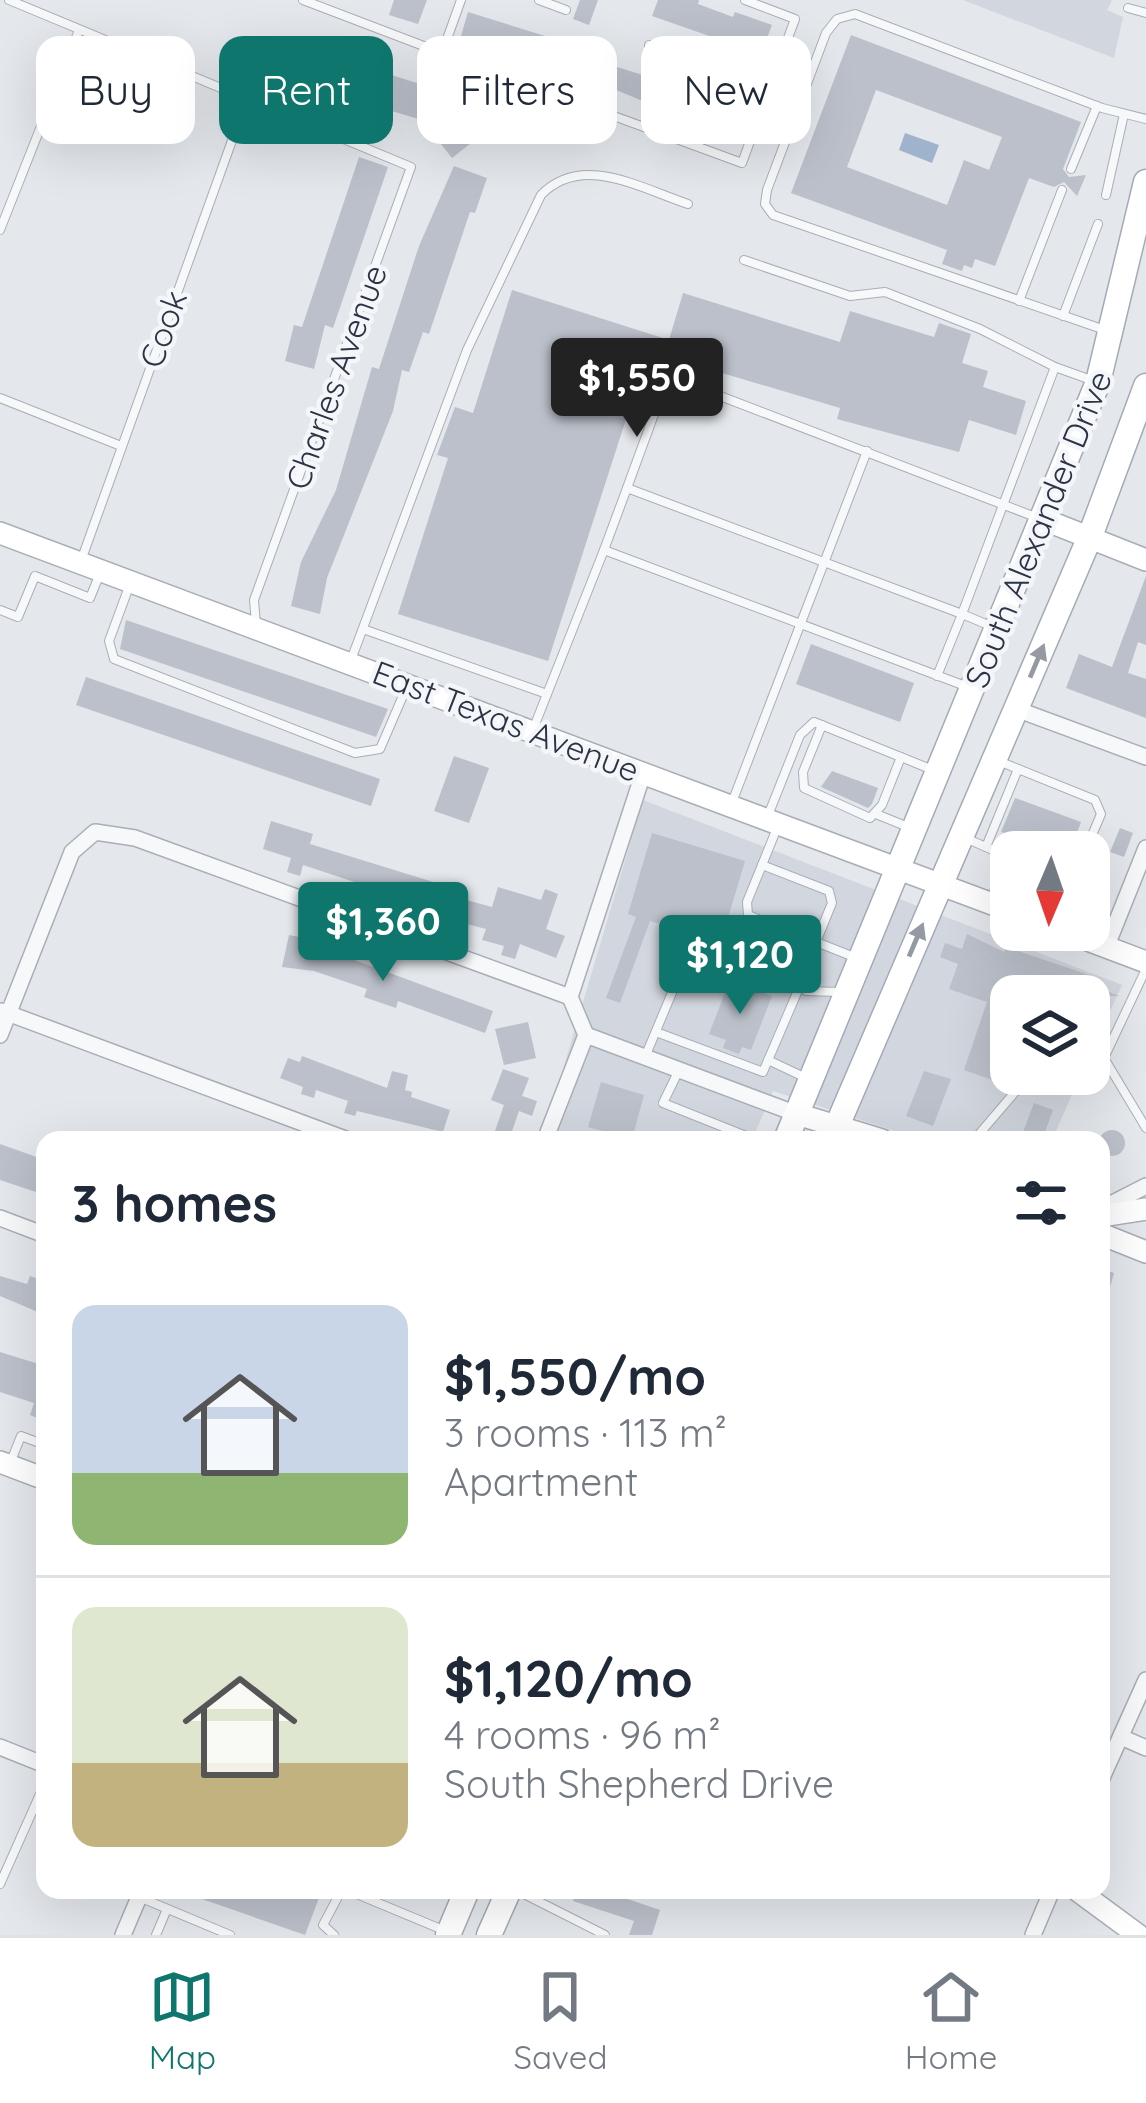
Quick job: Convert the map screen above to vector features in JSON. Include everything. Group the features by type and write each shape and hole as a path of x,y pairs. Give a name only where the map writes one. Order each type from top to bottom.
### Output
{"main road":[{"name":"South Alexander Drive","path":"790,1131 1000,630 1098,382 1146,185"},
{"name":"South Alexander Drive","path":"834,1131 961,836 1006,764 1016,709 1089,539 1146,386"},
{"path":"451,1934 463,1899"},
{"path":"490,1935 508,1899"}],"street":[{"path":"1045,520 1146,560"},
{"name":"East Texas Avenue","path":"0,533 989,902"},
{"path":"1016,709 1146,757"},
{"path":"553,1131 586,1035 570,997 643,774"},
{"path":"0,1035 4,1012 72,852 94,832 136,838 570,997"},
{"path":"1110,937 1146,848"},
{"path":"1110,949 1146,966"},
{"path":"4,1012 324,1131"},
{"path":"586,1035 832,1131"},
{"path":"1110,1208 1146,1186"},
{"path":"1110,1212 1146,1209"},
{"path":"0,1218 36,1232"},
{"path":"1110,1238 1146,1252"},
{"path":"4,1464 36,1476"},
{"path":"1110,1761 1146,1680"},
{"path":"1121,1737 1146,1748"},
{"path":"0,1748 36,1762"},
{"path":"123,1935 138,1899"},
{"path":"1035,1934 1049,1899"},
{"path":"1090,1899 1138,1935"}],"lane":[{"path":"9,0 219,85"},
{"path":"303,0 417,43"},
{"path":"448,36 461,0"},
{"path":"539,0 566,10"},
{"path":"745,0 795,19 789,36"},
{"path":"778,13 784,0"},
{"path":"1128,8 1146,13"},
{"path":"1113,333 773,215 765,204 767,190 826,33 837,20 868,17 1097,106 1146,119"},
{"path":"0,230 79,30"},
{"path":"1071,169 1097,106"},
{"path":"1106,195 1125,114"},
{"name":"Cook","path":"91,566 121,446 231,144"},
{"name":"Charles Avenue","path":"256,625 254,600 411,167 361,144"},
{"path":"690,144 742,163 749,144"},
{"path":"350,662 466,350 541,195 557,178 600,174 688,204"},
{"path":"1019,301 1062,190"},
{"path":"1063,316 1098,224"},
{"path":"744,260 850,296 885,292 1098,382"},
{"path":"938,676 1055,367"},
{"path":"532,732 668,376 1045,520"},
{"path":"0,398 121,446"},
{"path":"731,806 867,452"},
{"path":"627,488 1000,630"},
{"path":"0,610 18,617 46,550"},
{"path":"604,550 975,690"},
{"path":"35,576 89,598 91,566"},
{"path":"132,580 109,641 114,659 356,753 380,748 407,684"},
{"path":"363,629 547,694"},
{"path":"861,959 748,915 747,902 800,735 814,722 940,773"},
{"path":"822,725 803,772 804,788 870,818 901,757"},
{"path":"986,847 1006,764 1100,805 1092,831"},
{"path":"876,814 914,830"},
{"path":"961,836 990,849"},
{"path":"761,865 829,891 832,903 816,942"},
{"path":"645,1058 692,945 799,988 848,993"},
{"path":"1110,1045 1146,966"},
{"path":"656,1032 763,1072 799,988"},
{"path":"768,1060 811,1081"},
{"path":"1110,1068 1146,1128"},
{"path":"679,1070 663,1103 733,1131"},
{"path":"982,1131 1012,1095"},
{"path":"4,1464 21,1436 36,1442"},
{"path":"0,1884 36,1803"},
{"path":"150,1899 230,1935"},
{"path":"334,1935 322,1924 336,1899"},
{"path":"368,1899 451,1934"},
{"path":"531,1899 605,1935"},
{"path":"156,1935 167,1909"}],"shaded area":[{"path":"963,0 1112,0 1107,10 1123,17 1114,58"},
{"path":"643,800 990,934 990,951 1034,951 1096,975 990,975 990,1095 1072,1095 1056,1131 895,1131 773,1091 756,1131 545,1131"},
{"path":"1110,980 1122,985 1110,1011"}],"water":[{"path":"905,133 939,145 932,163 899,150"}],"building":[{"path":"394,0 427,0 418,24 389,15"},
{"path":"580,0 598,0 589,25 573,19"},
{"path":"658,0 699,0 698,4 733,17 735,12 772,25 768,36 709,36 652,16"},
{"path":"468,12 545,36 461,36"},
{"path":"851,35 1081,122 1063,169 1069,177 1086,175 1077,196 1064,182 1054,187 1029,178 995,266 975,259 972,268 964,265 962,271 942,264 947,250 791,193","holes":["876,90 1002,137 989,170 964,160 947,205 847,167"]},
{"path":"617,67 641,74 641,100 617,90"},
{"path":"393,76 417,83 417,119 393,111"},
{"path":"441,144 470,144 452,158"},
{"path":"359,157 388,167 333,328 325,325 314,369 285,361 294,325 302,327"},
{"path":"454,166 487,178 475,213 470,212 429,334 423,332 409,372 402,370 393,411 327,578 320,614 291,606 301,562 336,490 372,367 379,369 419,246"},
{"path":"512,290 669,340 683,293 840,342 850,311 934,337 939,323 971,334 962,363 988,371 983,387 1026,401 1016,435 969,420 959,452 837,419 840,408 648,351 548,661 398,614 448,458 437,455 455,407 473,413"},
{"path":"1146,576 1146,645 1138,642 1128,673 1146,679 1146,718 1066,688 1079,654 1112,667"},
{"path":"126,620 388,709 376,737 120,649"},
{"path":"811,644 914,683 900,722 796,684"},
{"path":"86,677 380,779 371,806 76,705"},
{"path":"454,756 489,768 469,823 434,811"},
{"path":"832,771 878,788 872,804 868,808 821,787"},
{"path":"1015,798 1081,822 1078,831 1001,831"},
{"path":"271,821 313,834 310,844 443,885 440,893 492,907 498,887 541,900 545,889 558,894 546,929 565,936 556,958 520,944 515,959 501,955 504,946 482,940 486,929 432,915 430,921 417,916 421,904 303,865 300,876 287,872 291,858 263,849"},
{"path":"1120,828 1133,833 1124,857 1110,852"},
{"path":"652,833 745,861 724,931 670,915 667,926 650,921 620,1003 606,998 636,917 628,914"},
{"path":"967,934 990,945 990,951 1018,951 1089,975 990,975 990,1079 964,1070 987,1002 949,989 958,964 940,957 945,943 962,949"},
{"path":"289,935 321,941 319,947 493,1011 485,1033 398,1001 396,1008 364,997 367,989 314,971 282,967"},
{"path":"730,980 772,996 751,1050 742,1047 739,1054 723,1048 726,1040 709,1034"},
{"path":"528,1022 536,1058 504,1065 495,1029"},
{"path":"302,1056 387,1088 392,1071 408,1075 405,1090 412,1092 411,1097 450,1110 443,1131 357,1111 355,1116 344,1113 348,1101 316,1090 314,1098 301,1094 303,1087 280,1078 288,1058 300,1062"},
{"path":"503,1069 529,1078 522,1096 537,1101 532,1116 519,1111 512,1131 495,1131 504,1105 491,1100"},
{"path":"924,1071 951,1079 933,1126 906,1116"},
{"path":"601,1082 644,1095 634,1131 588,1127"},
{"path":"1034,1103 1053,1110 1045,1131 1023,1131"},
{"path":"1112,1130 1117,1131 1124,1138 1121,1152 1110,1156 1107,1131"},
{"path":"0,1144 36,1157 36,1192 0,1180"},
{"path":"0,1276 27,1284 30,1276 36,1278 36,1311 0,1296"},
{"path":"0,1352 36,1363 36,1417 30,1415 34,1403 0,1392"},
{"path":"202,1899 319,1899 305,1935"},
{"path":"628,1899 660,1910 652,1935 629,1935 634,1921 573,1901"}]}
